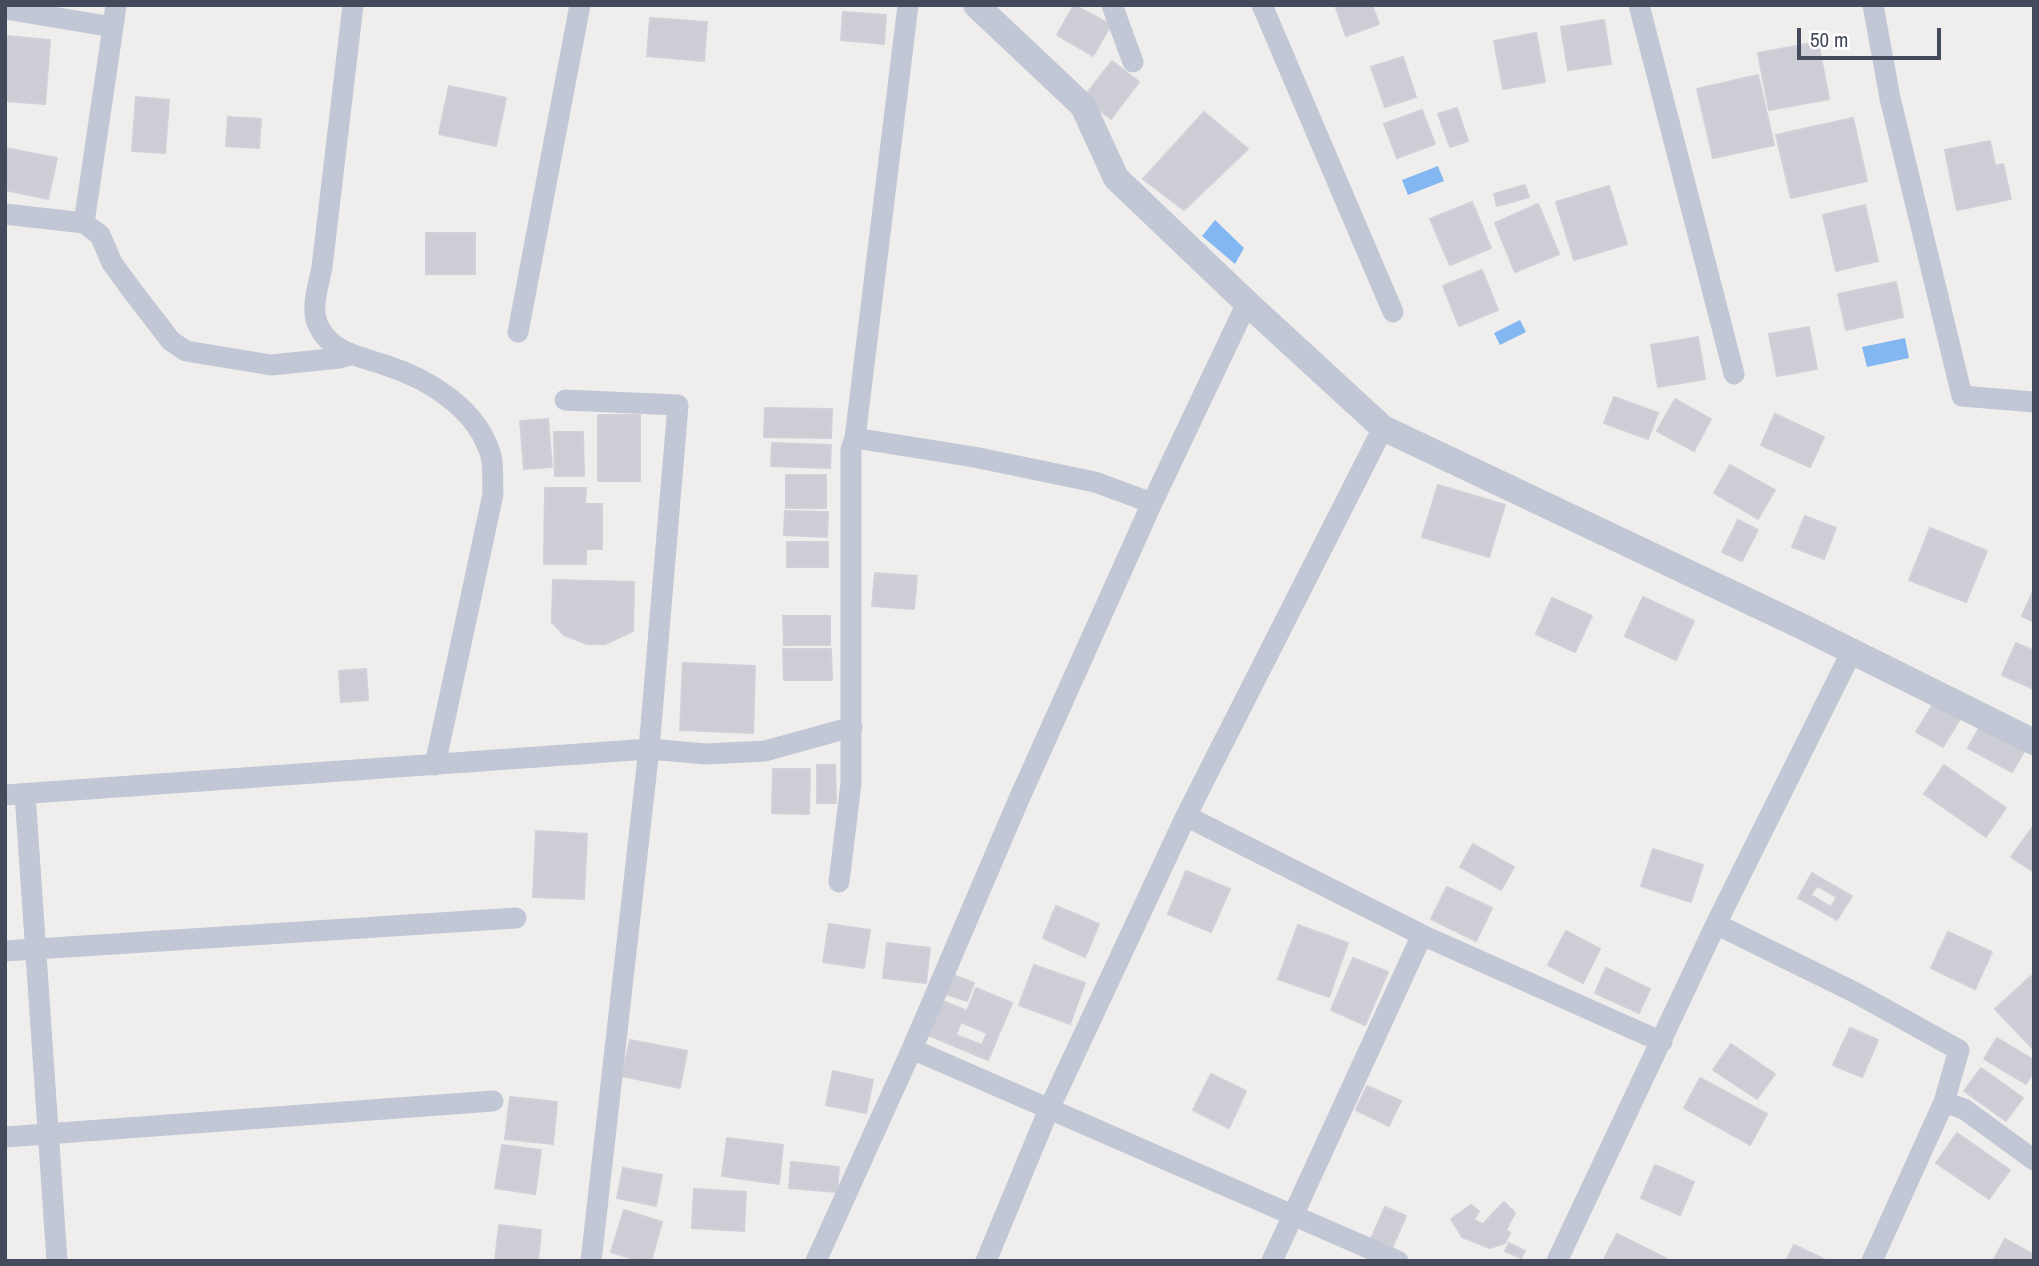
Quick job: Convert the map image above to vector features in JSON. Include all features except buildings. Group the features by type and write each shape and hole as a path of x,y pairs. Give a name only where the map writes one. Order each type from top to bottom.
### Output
{"street":[{"path":"84,223 116,5"},
{"path":"354,5 323,267 315,303 317,324 342,352 386,365 443,393 470,417 492,458 493,494 435,765"},
{"path":"518,332 580,5"},
{"path":"839,882 851,783 851,449 855,438 908,5"},
{"path":"1111,5 1133,62"},
{"path":"1262,5 1393,312"},
{"path":"1639,5 1734,373"},
{"path":"1873,5 1890,98 1962,396 2034,402"},
{"path":"986,8 1083,106 1116,178 1383,428 1852,651 2034,742"},
{"path":"5,9 113,27"},
{"path":"5,214 84,223 100,235 112,264 171,341 186,351 271,365 350,355"},
{"path":"816,1261 1152,503 1247,303"},
{"path":"565,400 678,405 649,749 591,1261"},
{"path":"986,1261 1049,1110 1186,816 1383,428"},
{"path":"855,438 974,457 1095,482 1152,503"},
{"path":"1557,1261 1716,925 1852,651"},
{"path":"57,1261 36,948 15,795 649,749 706,754 765,751 852,727"},
{"path":"1186,816 1422,935 1662,1042"},
{"path":"5,951 516,918"},
{"path":"1716,925 1856,993 1959,1050 1944,1102 1872,1261"},
{"path":"1272,1261 1422,935"},
{"path":"912,1049 1398,1261"},
{"path":"5,1137 493,1101"},
{"path":"1944,1102 1964,1110 2034,1160"}],"water":[{"path":"1438,166 1444,181 1408,195 1402,180"},
{"path":"1215,220 1244,248 1235,264 1202,236"},
{"path":"1520,320 1526,332 1500,345 1494,333"},
{"path":"1905,338 1909,358 1867,367 1862,347"}]}
